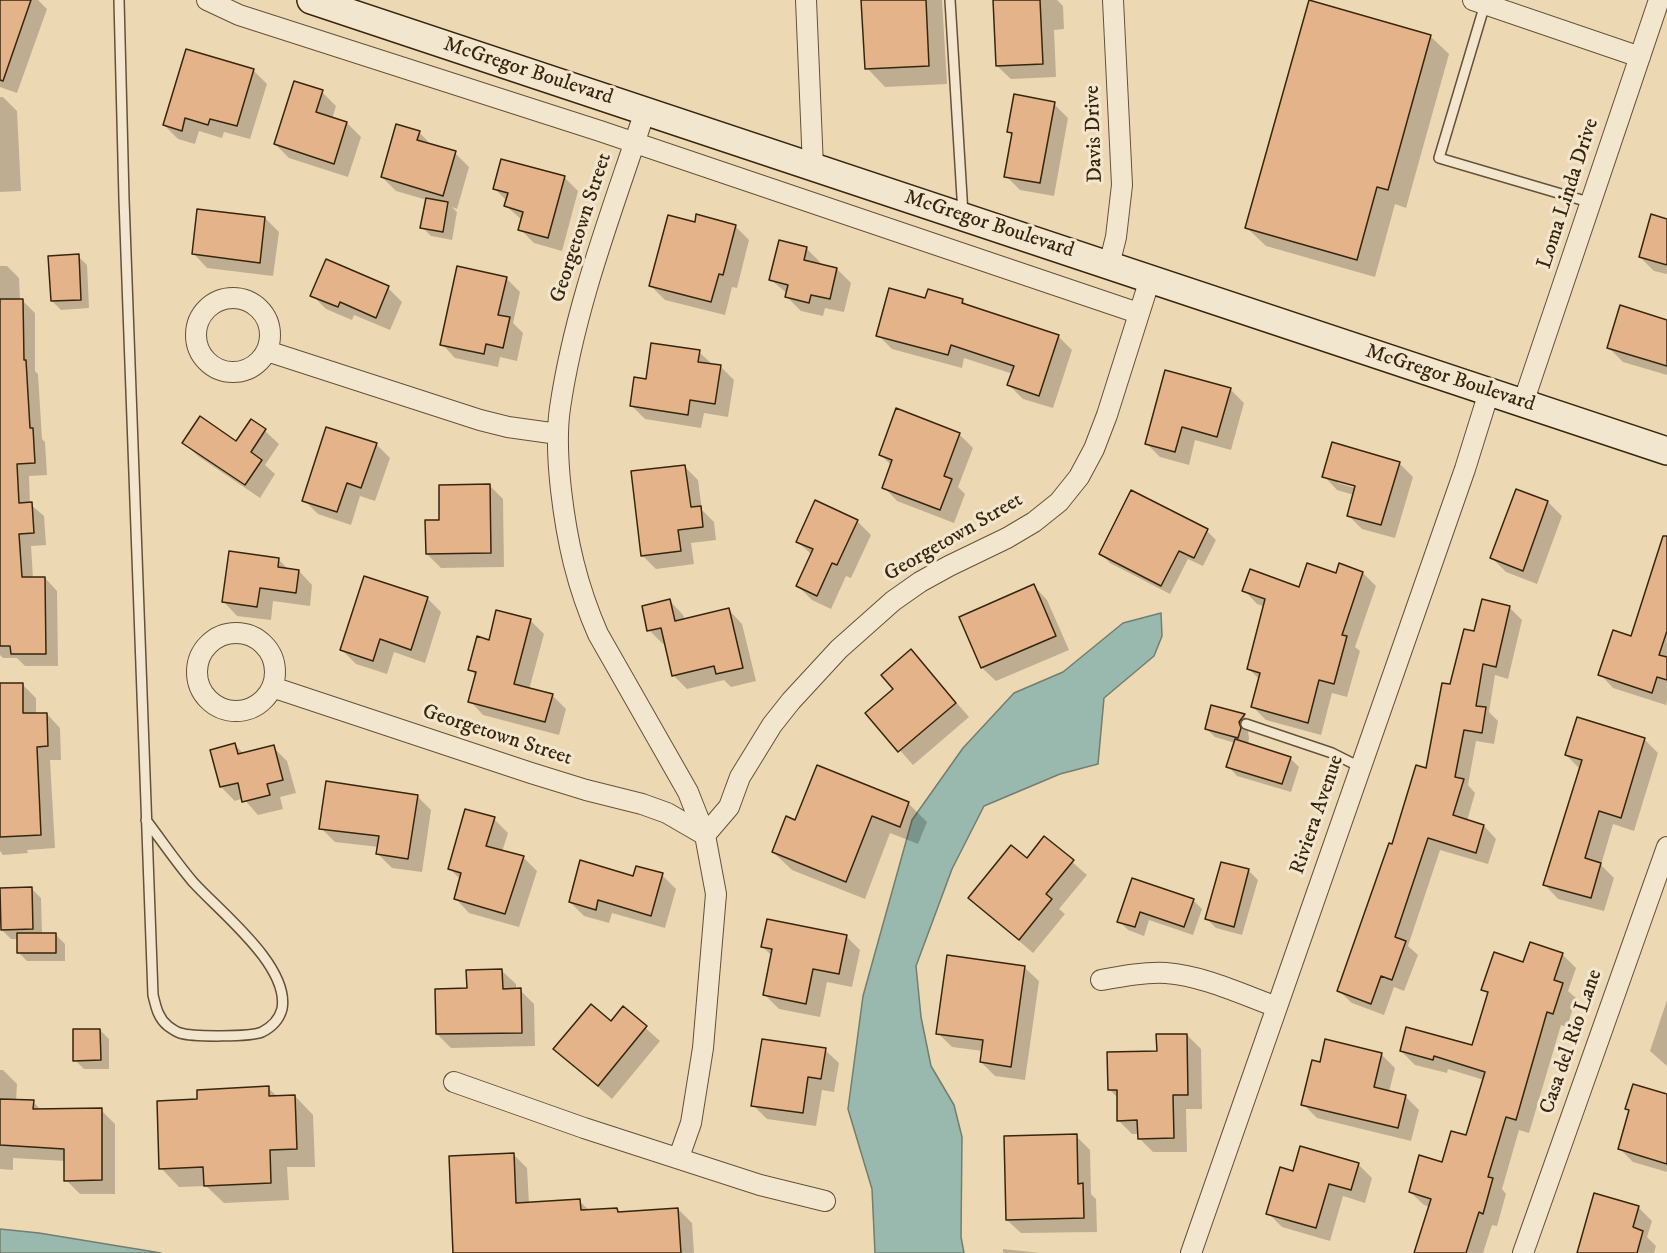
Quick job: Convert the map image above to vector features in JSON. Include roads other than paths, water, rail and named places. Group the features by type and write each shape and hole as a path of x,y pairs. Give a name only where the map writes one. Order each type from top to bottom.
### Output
{"main road":[{"name":"McGregor Boulevard","path":"311,0 1667,451"}],"street":[{"path":"207,0 239,15 634,144 1138,313"},
{"path":"806,0 813,167"},
{"name":"Davis Drive","path":"1109,265 1116,237 1122,185 1113,0"},
{"name":"Loma Linda Drive","path":"1523,403 1659,0"},
{"path":"1479,2 1640,57"},
{"name":"Georgetown Street","path":"645,111 602,236 577,322 560,409 558,462 565,520 576,579 586,607 598,634 688,792 705,835 716,894 703,1048 691,1123 679,1157"},
{"name":"Georgetown Street","path":"705,835 729,807 740,777 772,725 791,701 846,643 893,601 920,582 1034,522 1066,494 1079,477 1107,415 1150,279"},
{"path":"267,351 480,420 508,427 558,434"},
{"name":"Riviera Avenue","path":"1191,1253 1465,469 1489,392"},
{"name":"Georgetown Street","path":"272,687 531,773 642,804 667,813 705,835"},
{"name":"Casa del Rio Lane","path":"1524,1253 1667,847"},
{"path":"1101,980 1133,974 1165,973 1197,978 1277,1007"},
{"path":"454,1082 584,1128 769,1188 825,1201"}],"lane":[{"path":"119,0 124,211 146,820 153,995 157,1013 168,1026 182,1034 228,1036 260,1033 279,1019 282,1007 282,992 272,968 258,948 193,882 146,820"},
{"path":"950,0 963,217"},
{"path":"1479,2 1440,158 1592,204"},
{"path":"1246,724 1332,753 1360,767"}],"water":[{"path":"1161,613 1162,636 1154,656 1104,698 1098,764 1060,774 984,806 952,869 916,966 921,1017 931,1066 954,1105 962,1137 961,1237 964,1253 875,1253 872,1189 848,1109 863,996 912,820 963,748 1014,693 1063,672 1123,623"},
{"path":"0,1229 39,1233 161,1253 0,1253"}]}
